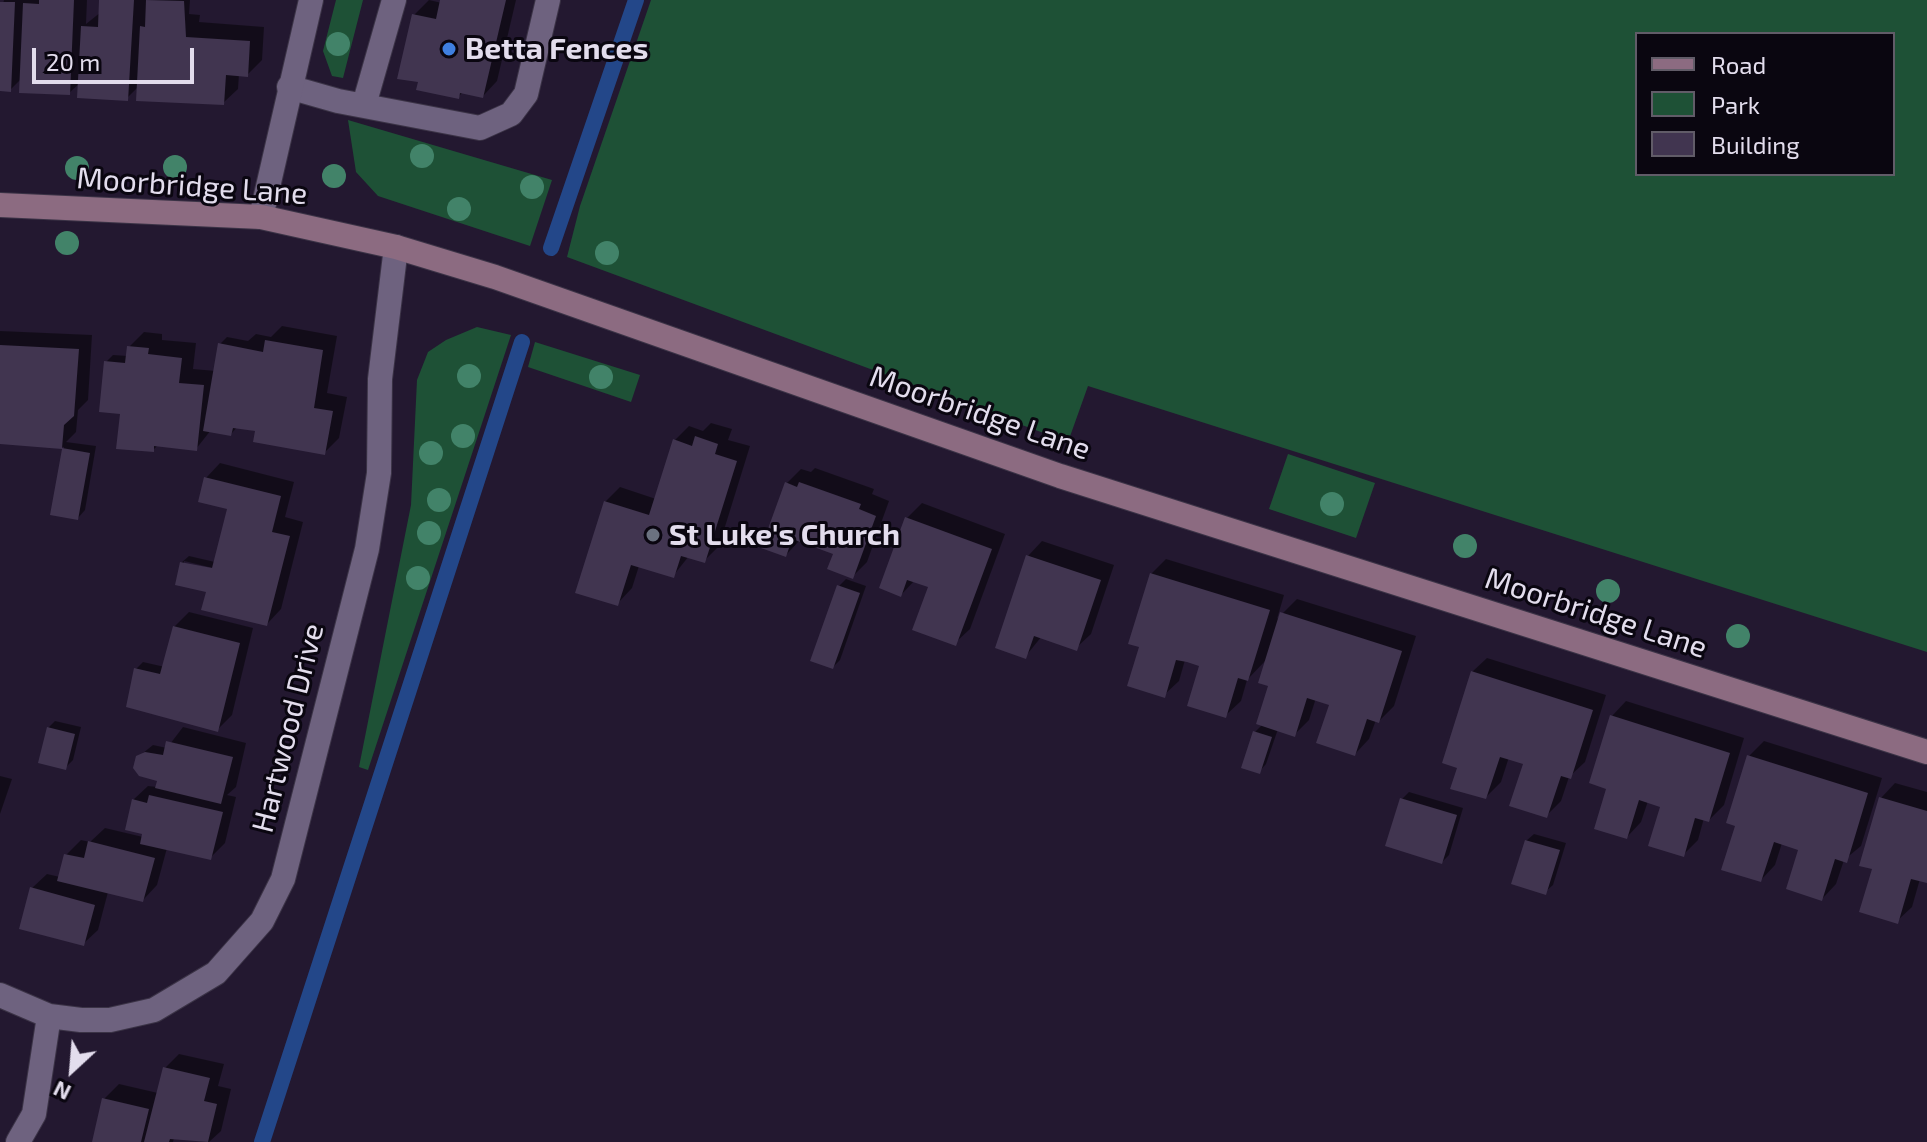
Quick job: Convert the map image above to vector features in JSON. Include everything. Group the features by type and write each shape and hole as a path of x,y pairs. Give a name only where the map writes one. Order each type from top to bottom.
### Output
{"street":[{"path":"261,217 311,0"},
{"path":"364,105 394,0"},
{"path":"289,87 480,128 511,114 526,94 548,0"},
{"name":"Moorbridge Lane","path":"0,205 261,217 396,247 495,277 1060,476 1927,752"},
{"name":"Hartwood Drive","path":"0,995 49,1016 110,1020 154,1010 216,973 262,921 283,879 367,549 379,473 380,379 396,247"},
{"path":"18,1142 34,1114 49,1016"}],"green space":[{"path":"336,0 363,0 343,78 332,76 323,51"},
{"path":"651,0 1927,0 1927,652 1088,386 1068,442 567,257 580,206"},
{"path":"348,120 552,180 530,246 378,196 356,172"},
{"path":"477,327 511,335 368,770 359,767 411,505 417,380 428,352 446,340"},
{"path":"535,342 640,375 631,402 528,367"},
{"path":"1288,454 1375,483 1356,538 1269,509"}],"building":[{"path":"39,0 74,0 70,95 19,93 23,3 39,4"},
{"path":"99,0 134,0 128,101 77,98 81,26 98,27"},
{"path":"146,0 184,1 186,37 250,41 248,77 226,75 224,105 136,101 140,26 145,27"},
{"name":"Betta Fences","path":"440,0 506,0 483,98 460,93 459,99 416,90 418,82 397,79 412,14 436,19"},
{"path":"0,2 15,2 11,92 0,91"},
{"path":"265,340 323,350 314,408 333,411 325,455 253,442 255,431 233,428 231,436 203,431 218,343 263,352"},
{"path":"0,345 79,349 74,416 64,425 62,448 90,453 78,520 50,515 62,449 0,444"},
{"path":"127,346 149,348 148,354 182,358 179,383 204,385 197,451 154,446 154,452 116,449 120,414 99,412 104,361 125,363"},
{"name":"St Luke's Church","path":"695,436 718,444 715,454 737,461 705,563 681,556 674,578 631,565 618,606 575,593 604,501 649,515 673,439 692,446"},
{"path":"204,477 281,496 272,532 290,536 267,626 201,610 206,592 175,585 180,562 212,568 227,509 198,502"},
{"path":"785,482 797,487 799,482 861,504 859,509 876,516 853,579 827,569 833,554 792,539 786,557 761,548"},
{"path":"905,517 992,549 956,646 912,630 928,587 907,580 901,597 879,588"},
{"path":"1026,555 1101,580 1077,651 1034,636 1026,659 995,648"},
{"path":"1150,573 1270,610 1248,681 1238,678 1226,718 1187,706 1199,666 1187,662 1176,660 1165,698 1127,686 1139,647 1128,644"},
{"path":"837,585 860,593 833,669 810,661"},
{"path":"1280,612 1402,651 1379,723 1367,719 1355,756 1316,743 1329,705 1307,698 1295,737 1256,724 1268,686 1258,683"},
{"path":"173,626 240,643 218,732 126,707 134,668 160,674"},
{"path":"1471,671 1593,710 1571,779 1561,776 1547,818 1509,806 1523,764 1500,757 1486,799 1450,789 1457,768 1442,763"},
{"path":"1610,715 1730,753 1709,822 1695,818 1684,857 1648,846 1660,807 1639,800 1627,839 1594,829 1606,789 1589,783"},
{"path":"47,727 75,734 66,770 38,763"},
{"path":"1253,731 1272,737 1260,774 1241,768"},
{"path":"166,741 233,757 221,804 155,788 157,781 139,776 133,768 136,756 145,752 163,755"},
{"path":"1747,755 1868,793 1847,863 1835,859 1822,901 1786,889 1798,850 1774,842 1761,882 1721,870 1735,826 1726,823"},
{"path":"149,795 223,812 211,860 140,844 142,834 125,830 132,799 147,803"},
{"path":"1879,797 1927,811 1927,883 1911,879 1898,924 1859,912 1872,869 1859,866"},
{"path":"1400,798 1457,815 1442,864 1385,846"},
{"path":"1525,840 1560,850 1546,895 1511,884"},
{"path":"88,841 155,858 143,902 57,881 64,854 84,858"},
{"path":"30,887 95,905 84,946 19,929"},
{"path":"163,1067 210,1078 204,1101 217,1104 208,1142 170,1139 169,1142 144,1142"},
{"path":"102,1098 149,1109 141,1142 92,1142"}],"waterway":[{"path":"551,248 636,0"},
{"path":"262,1142 522,342"}],"place":[{"name":"Betta Fences","path":"449,49"},
{"name":"St Luke's Church","path":"653,535"}]}
